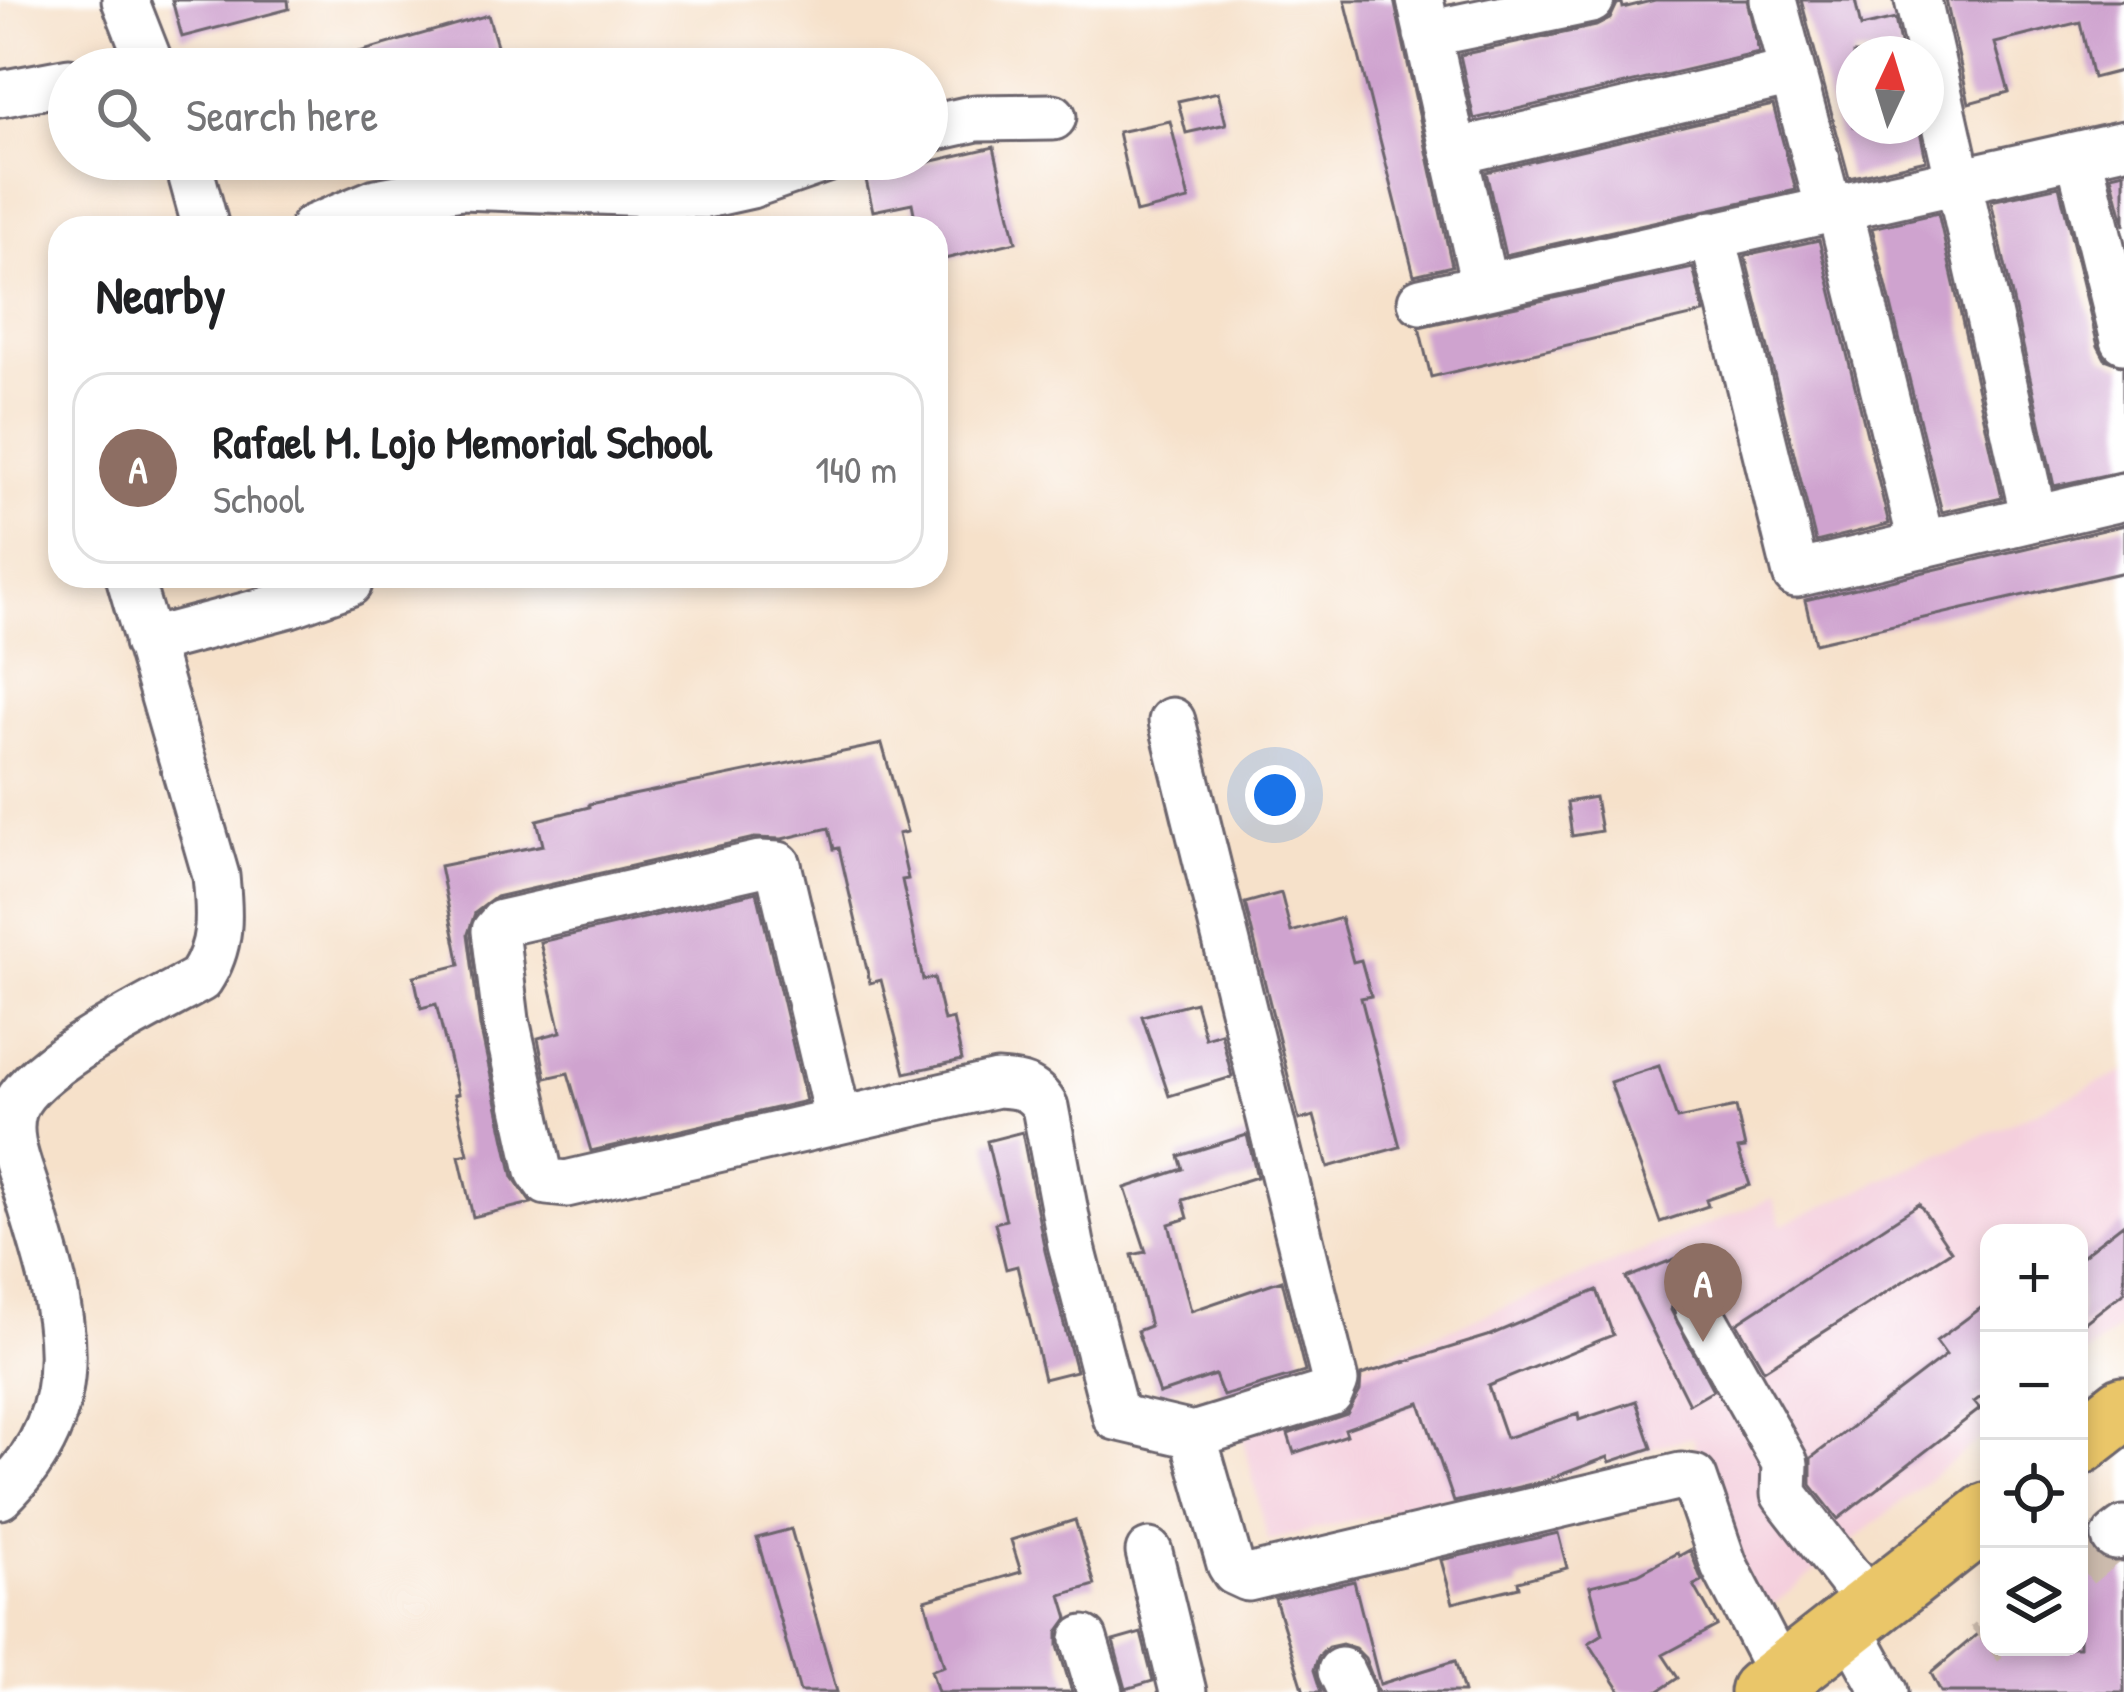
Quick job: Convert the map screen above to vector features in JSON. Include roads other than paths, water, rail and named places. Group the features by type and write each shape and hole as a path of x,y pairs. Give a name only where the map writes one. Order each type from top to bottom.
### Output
{"highway":[{"path":"2084,1440 2124,1408"},
{"path":"1772,1684 1980,1521"}],"street":[{"path":"125,0 144,48"},
{"path":"1484,285 1424,17 1591,0"},
{"path":"1773,0 1834,207 1922,544"},
{"path":"1918,0 2034,518"},
{"path":"1454,152 1791,73"},
{"path":"0,94 48,85"},
{"path":"948,124 976,118 1053,118"},
{"path":"1421,301 2124,144"},
{"path":"2079,156 2124,340"},
{"path":"193,180 203,216"},
{"path":"342,216 376,202 461,187 706,194 765,180"},
{"path":"1712,234 1796,574 2124,497"},
{"path":"0,1496 27,1470 53,1414 64,1363 58,1293 10,1136 14,1107 40,1075 200,979 215,957 220,920 216,876 132,588"},
{"path":"147,642 335,588"},
{"path":"838,1119 778,865 760,864 650,886 502,923 495,931 506,1021 539,1171 547,1182 566,1184 997,1084 1018,1085 1036,1092 1045,1107 1071,1244 1116,1417 1193,1435 1330,1393 1336,1381 1172,721"},
{"path":"1698,1309 1785,1463 1784,1494 1858,1614 1885,1692"},
{"path":"1193,1435 1230,1564 1235,1573 1248,1578 1681,1476 1694,1478 1772,1684"},
{"path":"1149,1552 1183,1692"},
{"path":"1084,1639 1100,1692"}],"tunnel":[{"path":"2088,1559 2115,1537"}],"place":[{"name":"Rafael M. Lojo Memorial School","path":"1703,1342"}]}
